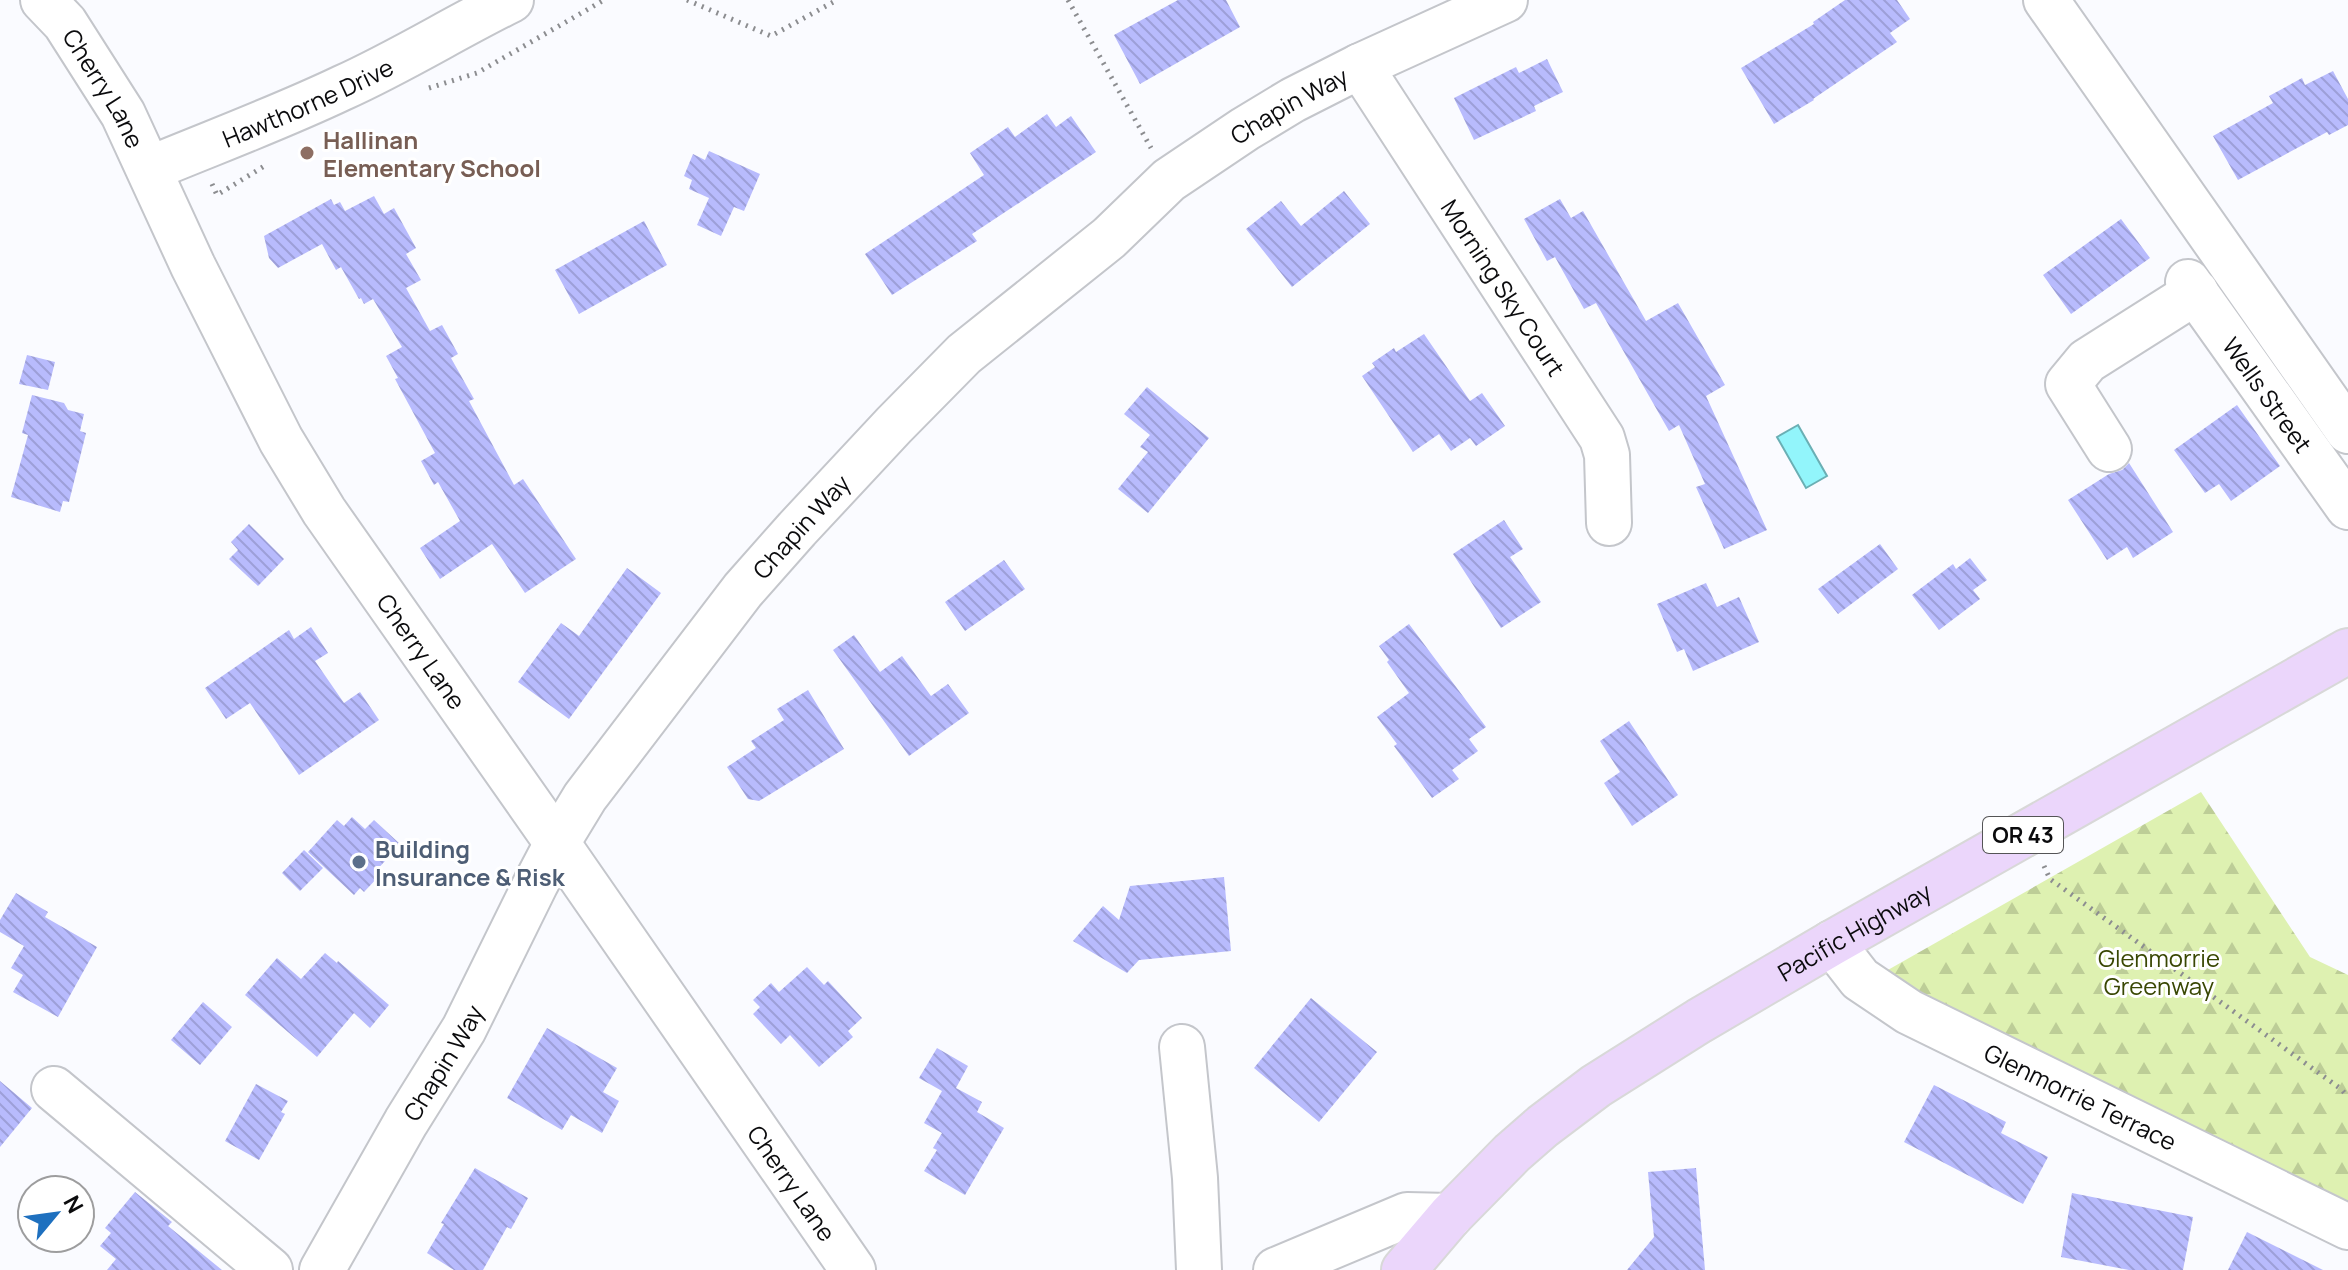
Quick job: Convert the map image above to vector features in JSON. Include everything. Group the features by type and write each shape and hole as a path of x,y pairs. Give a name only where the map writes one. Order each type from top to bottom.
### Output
{"main road":[{"name":"Pacific Highway","path":"1404,1270 1450,1216 1522,1144 1596,1086 1832,943 2348,651"}],"street":[{"name":"Cherry Lane","path":"43,0 65,23 123,114 193,266 281,440 324,511 853,1270"},
{"name":"Hawthorne Drive","path":"149,169 341,89 387,67 465,12 511,0"},
{"name":"Chapin Way","path":"322,1270 406,1122 464,1029 504,944 585,797 743,590 818,505 964,354 1109,238 1169,180 1257,121 1360,66 1505,0"},
{"path":"2046,0 2348,431"},
{"name":"Morning Sky Court","path":"1360,66 1602,438 1607,455 1609,523"},
{"name":"Wells Street","path":"2109,449 2068,384 2087,361 2192,287 2348,507"},
{"name":"Glenmorrie Terrace","path":"1832,943 1860,979 1909,1012 2348,1227"},
{"path":"1182,1047 1195,1178 1199,1270"},
{"path":"54,1089 270,1270"},
{"path":"1276,1270 1407,1215 1450,1216"}],"path":[{"path":"687,0 771,36 837,0"},
{"path":"1068,0 1169,180"},
{"path":"2026,833 2050,879 2348,1097"}],"green space":[{"name":"Glenmorrie Greenway","path":"2201,792 2310,957 2348,975 2348,1211 1872,979"}],"water":[{"path":"1798,425 1827,476 1806,488 1777,437"}],"building":[{"path":"1178,0 1226,0 1240,27 1140,84 1114,35"},
{"path":"1845,0 1897,0 1910,19 1890,33 1897,42 1774,124 1741,68 1814,24"},
{"path":"1547,59 1563,92 1534,106 1536,111 1474,140 1454,98 1516,67 1519,73"},
{"path":"2333,71 2348,99 2348,125 2329,135 2327,132 2238,180 2213,136 2273,103 2269,96 2302,78 2305,85"},
{"path":"1047,114 1056,127 1071,116 1096,152 972,234 977,241 892,295 865,254 984,175 970,153 1008,127 1015,137"},
{"path":"709,151 760,174 744,211 734,207 721,236 697,225 709,198 689,189 692,180 684,176 693,154 705,160"},
{"path":"1344,191 1370,224 1292,287 1246,229 1281,201 1301,226"},
{"path":"374,196 384,214 394,208 416,248 406,254 421,280 406,288 430,331 442,325 458,354 451,358 474,399 469,401 514,485 523,479 576,559 525,593 492,544 440,579 420,548 460,521 438,482 434,485 421,461 435,453 386,356 402,347 373,299 364,304 359,299 341,267 336,270 322,244 278,268 269,258 264,236 331,199 334,205 340,202 345,211"},
{"path":"1560,199 1571,218 1583,211 1646,321 1678,303 1725,385 1706,396 1767,530 1724,549 1696,487 1705,484 1679,425 1669,431 1596,303 1584,309 1555,257 1547,261 1524,219"},
{"path":"2121,219 2150,258 2071,314 2043,275"},
{"path":"644,221 667,265 579,314 555,270"},
{"path":"1424,334 1470,401 1482,393 1505,426 1476,446 1470,438 1451,451 1439,434 1413,452 1362,376 1375,367 1372,363 1394,348 1396,352"},
{"path":"27,355 55,362 48,390 19,384"},
{"path":"1147,387 1209,438 1148,513 1118,489 1148,452 1140,447 1150,435 1124,414"},
{"path":"32,395 64,403 68,410 84,414 80,431 86,433 69,502 63,501 60,512 11,497 28,435 22,433"},
{"path":"2237,405 2280,466 2231,501 2219,484 2205,493 2174,450"},
{"path":"2129,463 2173,532 2133,558 2127,547 2107,560 2068,500"},
{"path":"1504,520 1523,549 1510,557 1541,602 1501,628 1453,554"},
{"path":"249,524 284,559 258,586 229,559 238,550 231,542"},
{"path":"1880,544 1898,569 1838,614 1818,589"},
{"path":"1970,558 1987,580 1973,590 1980,599 1939,630 1912,595 1953,564 1956,569"},
{"path":"1004,560 1025,589 965,631 945,602"},
{"path":"627,568 661,593 569,719 518,682 561,623 579,636"},
{"path":"1706,583 1717,607 1739,597 1759,642 1693,671 1684,649 1677,652 1657,604"},
{"path":"1409,624 1486,727 1469,739 1478,751 1452,770 1459,779 1432,798 1377,717 1409,693 1379,646"},
{"path":"311,627 328,653 315,661 344,703 360,692 379,720 299,775 250,703 226,719 205,688 289,630 294,639"},
{"path":"854,635 880,672 902,656 931,696 948,684 969,713 909,756 833,650"},
{"path":"808,690 844,749 759,801 748,799 727,767 756,748 751,741 784,720 777,709"},
{"path":"1629,721 1678,795 1632,826 1604,783 1620,772 1600,741"},
{"name":"Building Insurance & Risk","path":"352,817 365,829 374,820 400,844 376,871 380,875 364,892 360,888 354,895 308,852 337,820 344,826"},
{"path":"304,850 323,868 300,891 282,873"},
{"path":"1224,877 1231,951 1139,960 1127,973 1073,941 1103,906 1119,920 1130,886"},
{"path":"16,893 48,912 45,917 97,947 58,1017 13,992 23,975 11,968 24,946 0,932 0,920"},
{"path":"325,953 389,1005 370,1028 354,1013 317,1057 245,995 277,958 301,979"},
{"path":"807,967 824,985 828,981 862,1018 848,1031 853,1037 819,1067 790,1035 781,1044 753,1014 760,1007 753,1000 771,983 779,992"},
{"path":"1311,998 1377,1052 1319,1122 1254,1068"},
{"path":"203,1002 232,1027 200,1065 171,1040"},
{"path":"547,1028 617,1068 603,1092 619,1101 602,1133 571,1115 562,1130 507,1098"},
{"path":"937,1048 968,1066 956,1088 982,1102 977,1112 1004,1128 965,1195 924,1171 937,1150 933,1148 942,1133 924,1123 942,1091 919,1078"},
{"path":"0,1081 32,1108 0,1147"},
{"path":"256,1084 288,1101 281,1112 285,1114 259,1160 225,1141"},
{"path":"1934,1085 2006,1122 2001,1133 2048,1157 2023,1204 1904,1142"},
{"path":"475,1168 528,1198 511,1229 507,1227 483,1270 454,1270 427,1253 444,1224 441,1223"},
{"path":"1696,1168 1705,1270 1627,1270 1654,1237 1648,1172"},
{"path":"135,1192 172,1222 168,1226 222,1270 107,1270 116,1259 100,1246 111,1233 105,1228"},
{"path":"2072,1193 2193,1217 2183,1270 2129,1270 2061,1257"},
{"path":"2247,1232 2323,1270 2228,1270"}],"place":[{"name":"Hallinan Elementary School","path":"307,153"},
{"name":"Building Insurance & Risk","path":"359,862"}]}
